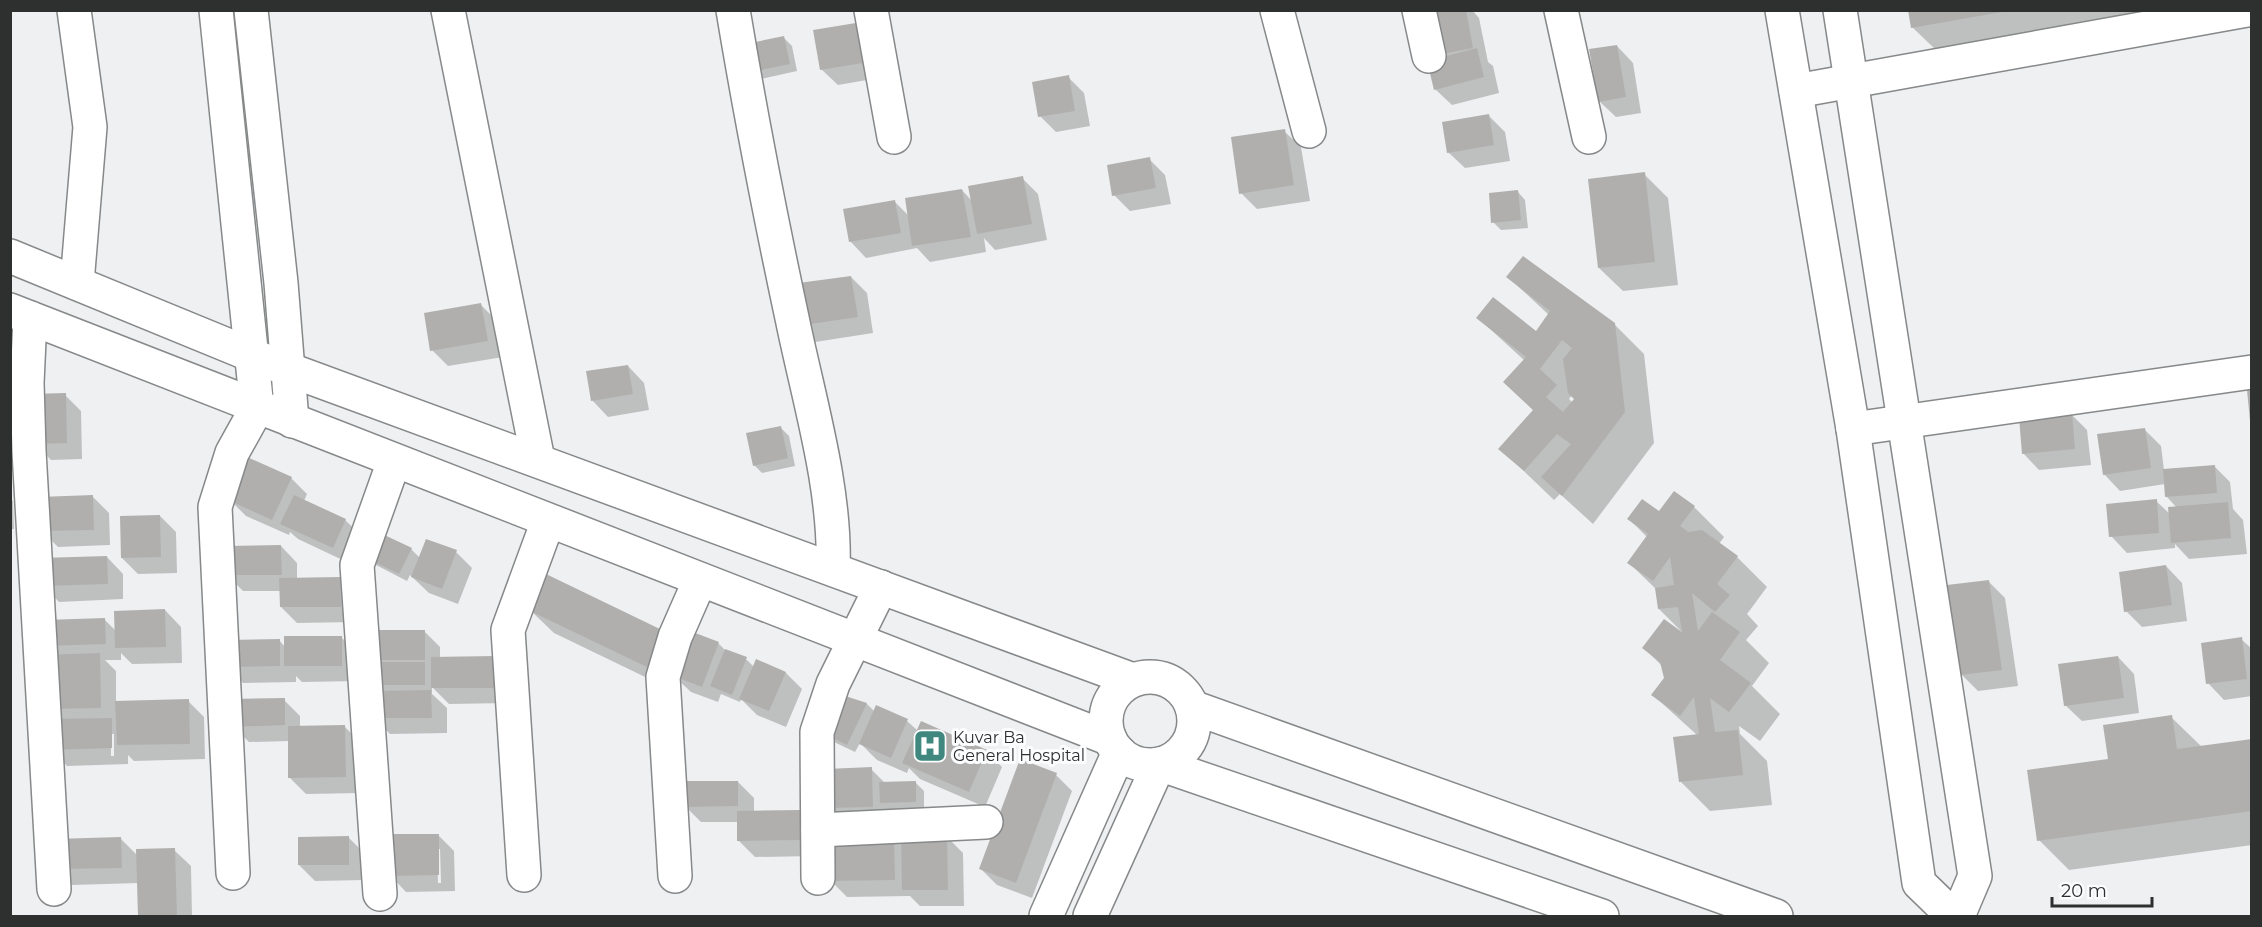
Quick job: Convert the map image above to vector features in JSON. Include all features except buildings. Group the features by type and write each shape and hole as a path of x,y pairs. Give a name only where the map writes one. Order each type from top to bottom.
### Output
{"street":[{"path":"74,10 90,127 77,283"},
{"path":"216,10 257,408 232,453 215,507 233,873"},
{"path":"448,10 538,459"},
{"path":"733,10 758,159 819,446 834,542 833,569"},
{"path":"871,10 894,137"},
{"path":"1277,10 1309,131"},
{"path":"1419,10 1429,56"},
{"path":"1561,10 1589,137"},
{"path":"1782,10 1853,429 1919,883 1953,916"},
{"path":"1840,10 1853,81 1975,876 1958,916"},
{"path":"1796,91 2247,10"},
{"path":"253,12 292,421"},
{"path":"10,256 288,369 538,459 1133,680"},
{"path":"54,889 27,383 20,314 856,641 1114,746 1131,760 1144,764 1160,764 1602,916"},
{"path":"1853,429 2252,372"},
{"path":"380,894 357,566 394,461"},
{"path":"524,875 508,630 549,521"},
{"path":"675,876 663,678 675,637 700,580"},
{"path":"818,878 817,732 833,684 881,587"},
{"path":"1046,916 1114,746 1106,726 1107,712 1112,699 1121,687 1133,680 1147,677 1174,684 1192,707 1776,916"},
{"path":"1090,916 1160,764 1173,758 1184,749 1193,729 1192,707"},
{"path":"818,830 986,822"}],"place":[{"name":"Kuvar Ba General Hospital","path":"930,746"}]}
